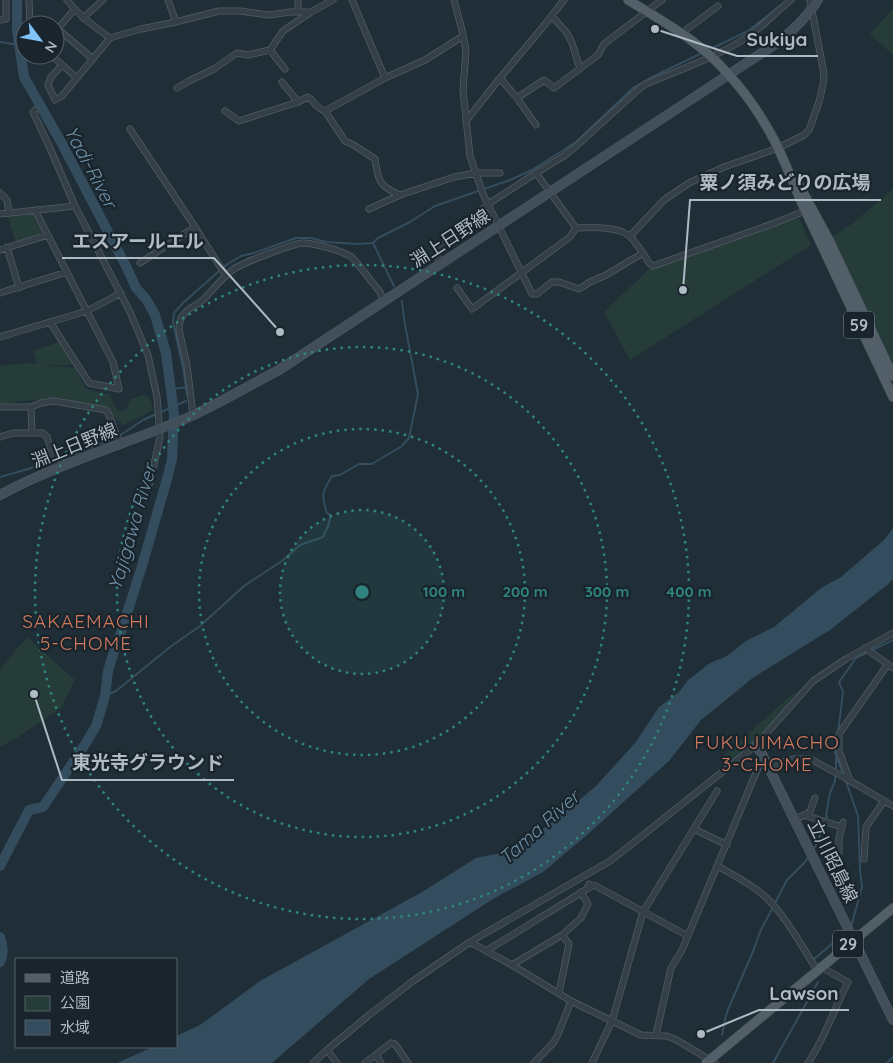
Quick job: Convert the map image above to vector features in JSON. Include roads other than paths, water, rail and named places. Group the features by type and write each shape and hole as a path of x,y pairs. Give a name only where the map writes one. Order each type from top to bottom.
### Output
{"main road":[{"name":"59","path":"628,0 682,33 711,56 729,74 755,110 807,198 830,242 893,376"},
{"name":"淵上日野線","path":"0,496 57,468 183,420 279,370 784,38 798,26 811,5 818,0"},
{"name":"59","path":"778,148 893,397"},
{"name":"立川昭島線","path":"756,744 893,1020"},
{"name":"29","path":"710,1062 819,969 850,933 893,908"}],"street":[{"path":"0,20 6,19 6,0"},
{"path":"29,0 30,15"},
{"path":"67,0 83,18 110,38"},
{"path":"83,18 103,0"},
{"path":"168,0 176,22"},
{"path":"298,0 298,12"},
{"path":"177,88 214,69 237,53 248,55 270,50 283,31 333,0"},
{"path":"352,0 385,78"},
{"path":"454,0 466,51 463,90 470,156 483,194 532,294 536,294 552,282 559,282 579,289 643,253"},
{"path":"466,121 564,0"},
{"path":"517,98 544,80 554,88 598,56 604,44 662,0"},
{"path":"439,264 437,250 488,204 564,156 646,84 711,56 749,36 791,0"},
{"path":"630,236 664,200 683,187 724,167 778,148 804,135 809,130 823,85 824,74 811,5"},
{"path":"682,33 718,6"},
{"path":"65,20 74,10"},
{"path":"77,78 62,65 51,77 48,85 55,100 62,96 93,60 110,38 219,10 269,15 311,12"},
{"path":"552,16 567,33 580,69"},
{"path":"224,111 239,121 308,97 311,98 319,110 325,111 385,78 425,60 463,36"},
{"path":"65,38 93,60"},
{"path":"270,50 286,69"},
{"path":"500,78 536,125"},
{"path":"282,82 298,102"},
{"path":"35,110 32,112 50,146 75,206 135,322 148,355 161,428 150,483"},
{"path":"325,111 345,141 375,159 378,179 390,190 400,195"},
{"path":"130,129 223,271"},
{"path":"369,209 400,195 454,177 476,173 500,173"},
{"path":"536,173 576,228"},
{"path":"0,193 7,200 9,213"},
{"path":"0,214 75,206"},
{"path":"35,210 113,362 119,389 88,383 50,322"},
{"path":"576,228 591,227 621,231 630,236 653,266 806,211"},
{"path":"140,263 195,227"},
{"path":"457,288 472,309 570,237 576,228"},
{"path":"0,250 48,235"},
{"path":"193,415 190,382 179,330 180,321 183,314 203,300 223,271 234,269 245,263 300,243 311,244 348,254 380,292 384,301"},
{"path":"7,248 19,288"},
{"path":"0,294 67,272"},
{"path":"0,337 86,311 120,293"},
{"path":"0,408 31,407 54,401 106,410 120,444"},
{"path":"31,407 32,433"},
{"path":"0,437 13,434 43,433 47,437 57,468"},
{"path":"313,1063 362,1020 413,981 470,942 610,861 756,744 813,681 823,673 868,650 893,633"},
{"path":"846,779 839,752 839,734 890,666 868,650"},
{"path":"656,1035 672,968 682,950 763,756"},
{"path":"768,766 794,759 810,759 893,806"},
{"path":"592,1063 612,1021 643,912 717,791"},
{"path":"794,820 810,812 815,798"},
{"path":"864,859 866,827 884,801"},
{"path":"804,815 842,824 839,838 841,849"},
{"path":"694,829 727,845"},
{"path":"718,866 757,890 769,900 819,969 848,982 827,1030 808,1063"},
{"path":"486,951 588,886 594,885 688,936"},
{"path":"512,965 562,935 581,918 588,904 581,892"},
{"path":"559,993 569,944 562,935"},
{"path":"470,942 571,1001 641,1034 666,1036 675,1039 710,1062"},
{"path":"534,1063 554,1042 571,1001"},
{"path":"364,1063 391,1043 395,1044 408,1063"},
{"path":"328,1052 337,1063"},
{"path":"376,1055 381,1063"}],"water":[{"path":"893,528 893,579 887,585 830,630 754,677 701,720 669,761 543,872 493,899 369,979 272,1063 117,1063 151,1048 178,1048 178,1035 200,1025 260,981 422,892 476,858 519,849 595,787 636,742 659,707 679,692 688,680 710,663 727,656 746,641 774,627 821,588 841,577 884,540"}],"waterway":[{"name":"Yajigawa River","path":"0,866 29,810 43,807 96,726 105,696 108,671 142,566 167,479 172,459 174,414 166,353 155,315 146,299 136,288 61,142 24,77 17,31 17,0"},
{"path":"713,48 748,31 781,5"},
{"path":"0,42 15,44"},
{"path":"373,243 378,238 410,222 435,206 510,180 532,170 576,142 633,88 700,54"},
{"path":"187,395 173,322 174,313 226,265 241,256 296,238 311,238 326,242 373,243"},
{"path":"373,243 394,286"},
{"path":"105,696 116,691 170,647 200,626 244,586 282,561 300,545 323,537 331,515 327,513 324,494 332,476 340,475 359,464 372,464 402,446 409,438 418,394 402,301"},
{"path":"172,389 187,387"},
{"path":"119,436 143,420 186,401"},
{"path":"57,461 115,438"},
{"path":"0,477 52,462"},
{"path":"838,733 843,692 839,682 856,658 893,640"},
{"path":"836,745 835,753 843,774"},
{"path":"836,758 836,768"},
{"path":"813,850 827,817 830,793 835,777"},
{"path":"846,781 858,816 862,887 851,927"},
{"path":"722,1035 727,1011 760,932 787,880 809,856"},
{"path":"814,959 846,932"},
{"name":"Yajigawa River","path":"0,937 3,950 0,962"},
{"path":"773,1063 818,982"},
{"path":"887,1063 893,1057"}],"place":[{"name":"Sukiya","path":"655,29"},
{"name":"粟ノ須みどりの広場","path":"683,290"},
{"name":"エスアールエル","path":"280,332"},
{"name":"東光寺グラウンド","path":"34,694"},
{"name":"Lawson","path":"701,1034"}],"district":[{"name":"SAKAEMACHI 5-CHOME","path":"86,632"},
{"name":"FUKUJIMACHO 3-CHOME","path":"767,753"}],"water label":[{"name":"Yadi-River","path":"91,167"},
{"name":"Tama River","path":"539,827"}]}
